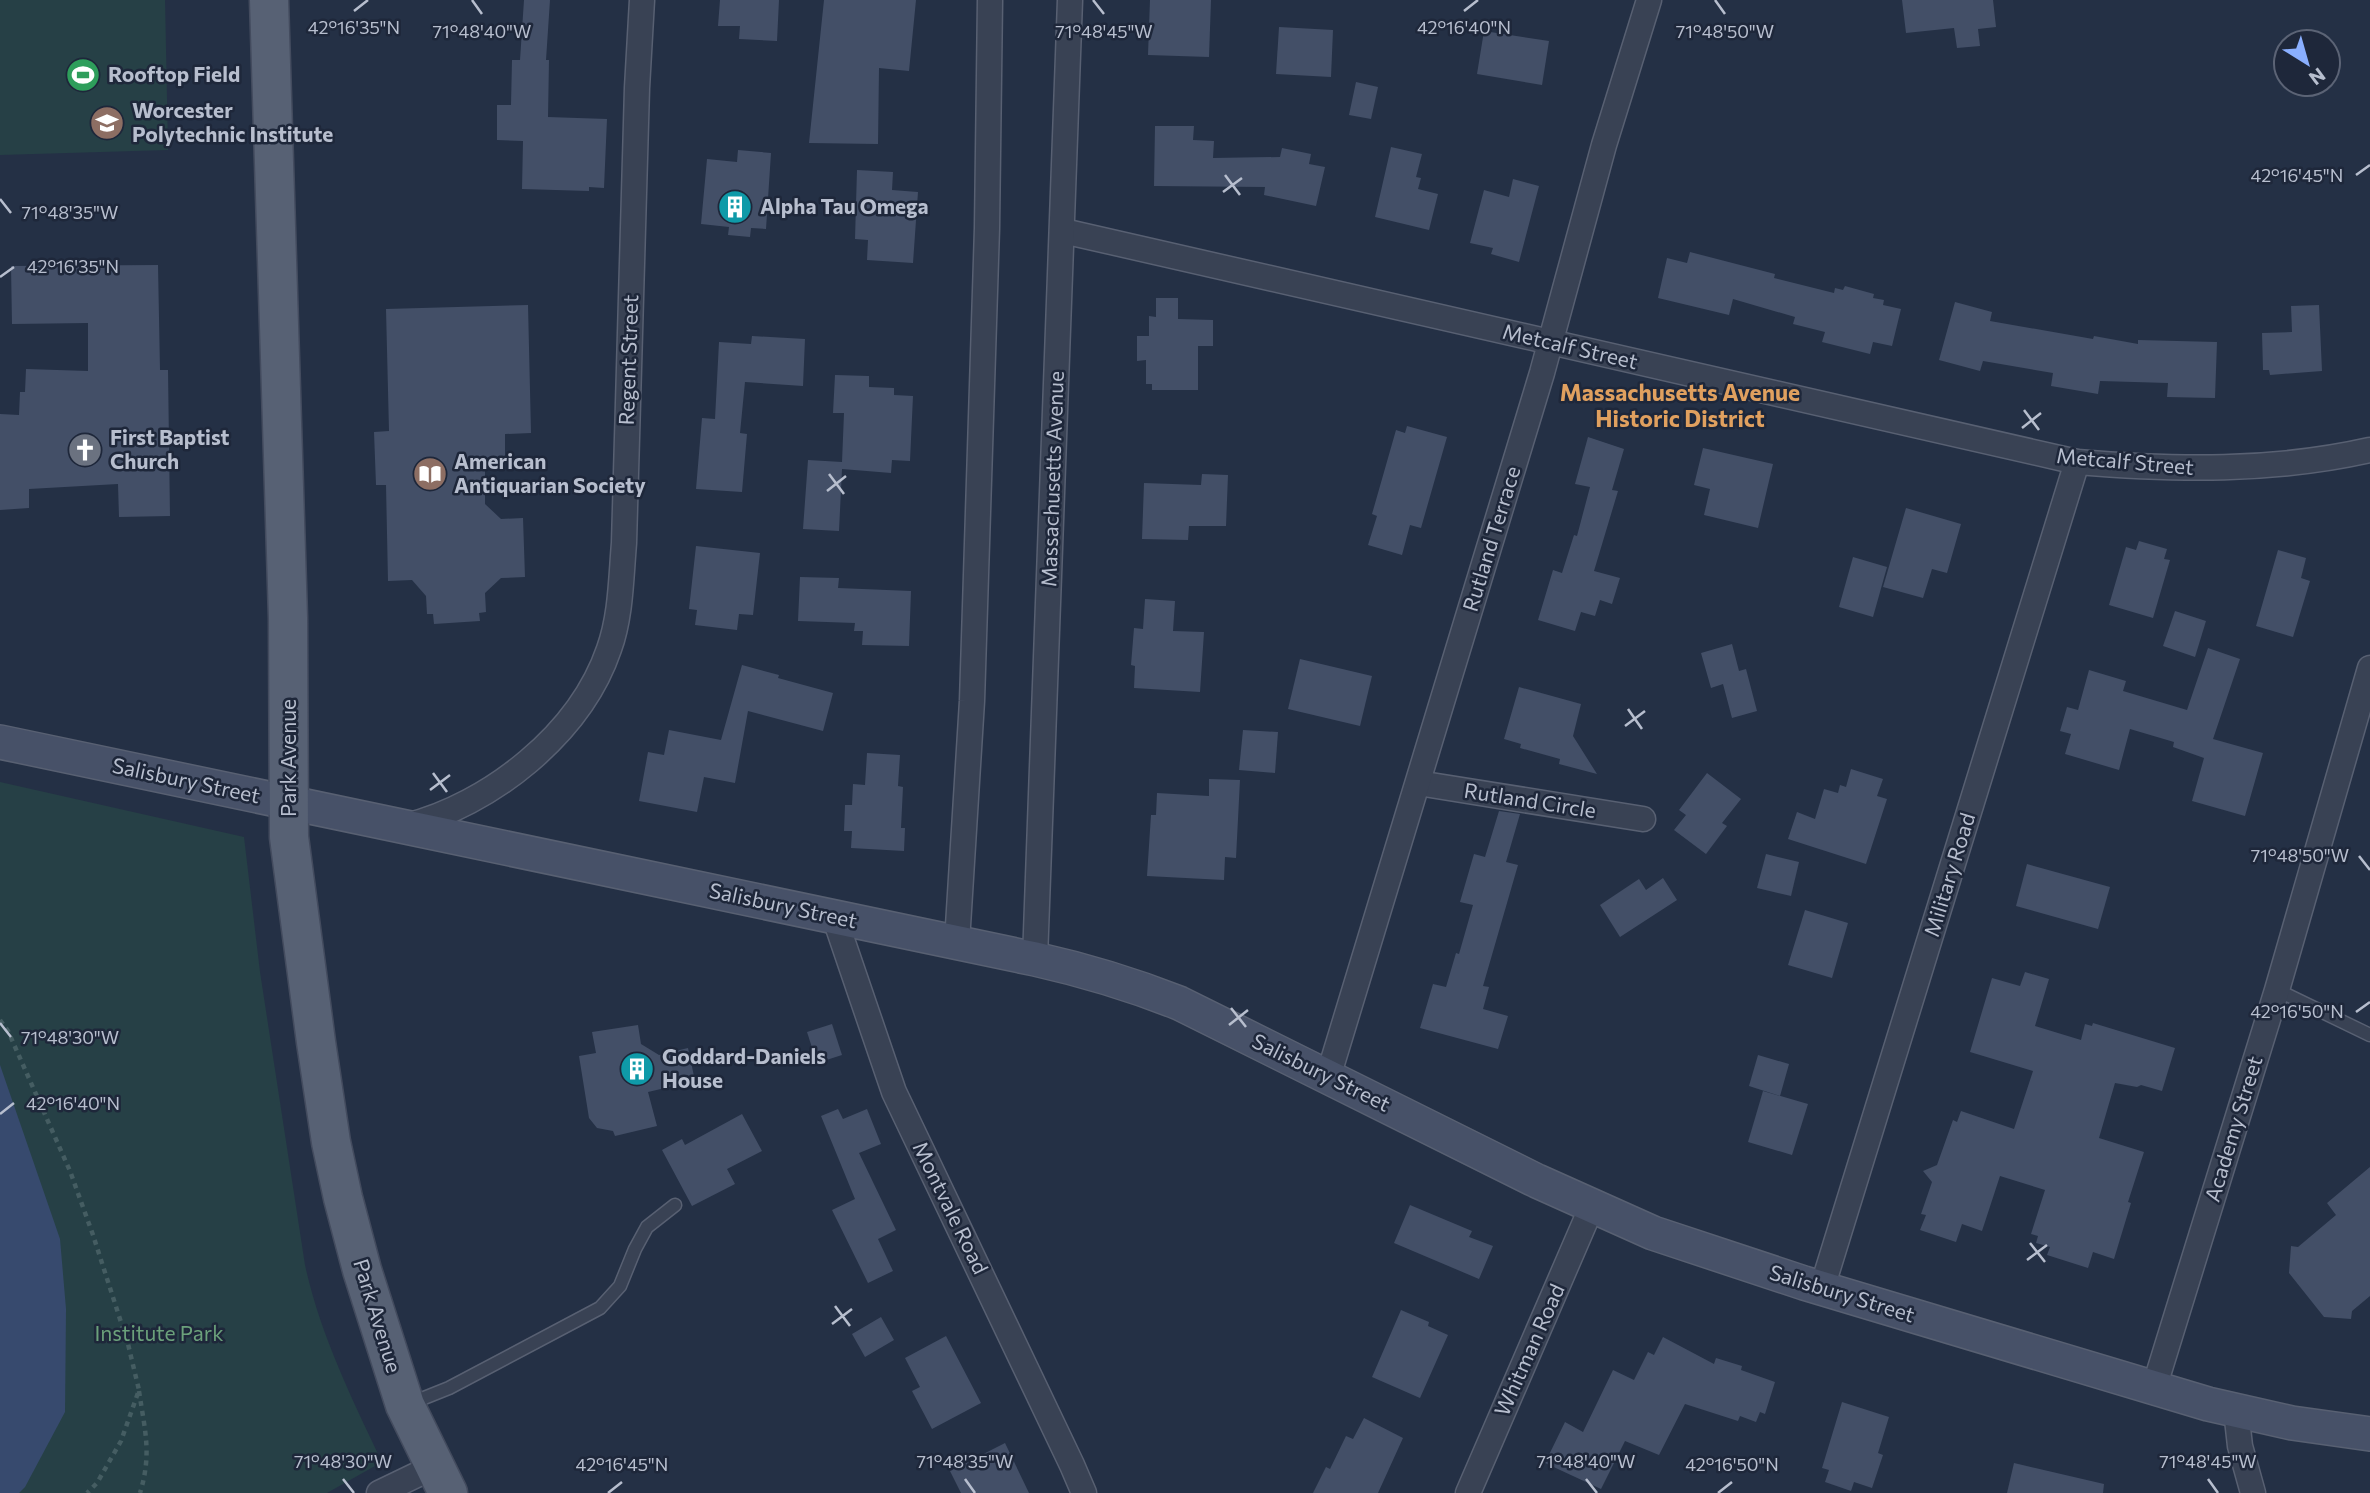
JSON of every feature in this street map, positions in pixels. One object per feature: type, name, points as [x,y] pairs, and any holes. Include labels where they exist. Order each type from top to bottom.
[{"type":"main road","name":"Park Avenue","points":[[269,0],[288,618],[289,837],[331,1142],[362,1270],[405,1405],[440,1480]]},
{"type":"main road","name":"Salisbury Street","points":[[0,742],[957,942],[1130,984],[1179,1003],[1592,1206],[1653,1233],[1822,1288],[2154,1388],[2292,1423],[2370,1434]]},
{"type":"street","name":"Regent Street","points":[[405,826],[453,810],[499,783],[530,760],[580,703],[610,649],[618,615],[624,543],[642,0]]},
{"type":"street","points":[[957,942],[972,701],[988,228],[990,0]]},
{"type":"street","name":"Massachusetts Avenue","points":[[1035,959],[1070,0]]},
{"type":"street","name":"Rutland Terrace","points":[[1328,1076],[1551,342],[1604,145],[1649,0]]},
{"type":"street","name":"Metcalf Street","points":[[1063,231],[2077,462],[2185,469],[2230,468],[2296,462],[2370,450]]},
{"type":"street","name":"Military Road","points":[[1822,1288],[2077,462]]},
{"type":"street","name":"Academy Street","points":[[2154,1388],[2277,990],[2370,668]]},
{"type":"street","name":"Rutland Circle","points":[[1418,783],[1643,819]]},
{"type":"street","name":"Montvale Road","points":[[834,916],[894,1092],[1084,1493]]},
{"type":"street","name":"Whitman Road","points":[[1468,1493],[1592,1206]]},
{"type":"street","points":[[2236,1410],[2240,1446],[2253,1493]]},
{"type":"street","points":[[379,1493],[440,1480]]},
{"type":"lane","points":[[2277,990],[2370,1035]]},
{"type":"lane","points":[[405,1405],[449,1388],[600,1308],[620,1286],[647,1227],[675,1205]]},
{"type":"path","points":[[0,1020],[8,1031],[70,1171],[128,1344],[146,1436],[148,1468],[139,1493]]},
{"type":"path","points":[[88,1493],[121,1441],[139,1390]]},
{"type":"green space","name":"Rooftop Field","points":[[0,0],[165,0],[168,150],[0,155]]},
{"type":"green space","name":"Institute Park","points":[[0,782],[244,837],[260,972],[305,1265],[328,1341],[382,1462],[327,1493],[0,1493]]},
{"type":"water","points":[[0,1065],[60,1239],[66,1309],[65,1412],[25,1487],[19,1493],[0,1493]]},
{"type":"building","points":[[524,0],[550,0],[546,60],[549,60],[548,117],[607,119],[604,188],[589,187],[589,191],[522,189],[523,141],[497,140],[497,105],[511,105],[512,60],[520,60]]},
{"type":"building","points":[[720,0],[779,0],[777,41],[739,39],[740,26],[718,26]]},
{"type":"building","points":[[824,0],[916,0],[909,71],[879,68],[878,144],[809,143]]},
{"type":"building","points":[[1150,0],[1211,0],[1209,57],[1148,55]]},
{"type":"building","points":[[1902,0],[1993,0],[1996,27],[1978,29],[1980,46],[1957,48],[1954,28],[1906,33]]},
{"type":"building","points":[[1279,27],[1333,30],[1331,77],[1276,74]]},
{"type":"building","points":[[1484,31],[1549,41],[1542,85],[1477,74]]},
{"type":"building","points":[[1356,82],[1378,87],[1371,119],[1349,115]]},
{"type":"building","points":[[1155,126],[1194,126],[1193,140],[1214,141],[1213,158],[1280,157],[1282,148],[1311,154],[1309,164],[1325,167],[1316,206],[1264,195],[1265,187],[1154,186]]},
{"type":"building","points":[[1391,147],[1422,154],[1416,177],[1421,178],[1418,189],[1438,194],[1429,230],[1375,217]]},
{"type":"building","name":"Alpha Tau Omega","points":[[738,150],[771,153],[766,229],[751,228],[750,237],[728,235],[729,227],[701,224],[707,159],[737,162]]},
{"type":"building","points":[[857,170],[893,172],[892,190],[918,192],[913,263],[867,260],[868,240],[855,239]]},
{"type":"building","points":[[1513,179],[1539,186],[1519,262],[1491,254],[1493,248],[1470,243],[1484,190],[1509,197]]},
{"type":"building","points":[[1690,252],[1775,274],[1774,278],[1834,293],[1835,288],[1843,290],[1845,286],[1874,294],[1873,298],[1884,300],[1883,305],[1901,309],[1892,346],[1873,342],[1870,354],[1822,342],[1825,332],[1793,324],[1795,317],[1733,299],[1729,315],[1658,298],[1667,258],[1687,263]]},
{"type":"building","name":"First Baptist Church","points":[[158,265],[160,370],[168,370],[170,516],[119,517],[118,484],[29,489],[29,508],[0,510],[0,414],[19,415],[20,392],[25,392],[26,369],[88,371],[88,323],[12,324],[11,266]]},
{"type":"building","points":[[1156,298],[1178,298],[1178,319],[1213,320],[1213,346],[1198,346],[1198,390],[1152,390],[1152,384],[1146,384],[1146,360],[1137,361],[1137,336],[1149,336],[1149,316],[1156,317]]},
{"type":"building","points":[[1955,302],[1992,312],[1990,321],[2093,339],[2094,336],[2138,344],[2138,340],[2217,342],[2215,398],[2167,397],[2168,383],[2100,381],[2098,394],[2051,386],[2053,373],[1983,361],[1980,371],[1939,360]]},
{"type":"building","name":"American Antiquarian Society","points":[[528,305],[531,433],[505,434],[505,462],[485,463],[485,504],[501,519],[523,518],[525,577],[501,578],[485,593],[486,612],[479,613],[480,621],[434,624],[433,614],[427,614],[426,596],[412,580],[388,581],[386,485],[376,485],[374,432],[389,431],[386,309]]},
{"type":"building","points":[[2319,305],[2322,371],[2270,375],[2269,370],[2263,370],[2262,333],[2292,332],[2291,306]]},
{"type":"building","points":[[752,336],[805,339],[803,386],[745,382],[740,433],[747,434],[742,492],[696,489],[702,418],[715,419],[719,342],[751,344]]},
{"type":"building","points":[[835,375],[869,376],[869,387],[894,388],[894,395],[913,396],[910,461],[892,460],[891,473],[842,469],[839,531],[803,529],[808,460],[842,462],[844,413],[833,413]]},
{"type":"building","points":[[1407,426],[1447,437],[1421,528],[1410,525],[1402,555],[1368,545],[1377,516],[1372,514],[1396,430],[1405,433]]},
{"type":"building","points":[[1588,437],[1624,449],[1612,490],[1618,491],[1594,571],[1620,578],[1612,604],[1600,600],[1595,616],[1581,612],[1575,631],[1538,620],[1553,570],[1562,573],[1574,535],[1577,536],[1590,487],[1575,484]]},
{"type":"building","points":[[1703,448],[1773,464],[1758,528],[1704,515],[1710,489],[1694,485]]},
{"type":"building","points":[[1202,474],[1228,475],[1226,526],[1189,526],[1188,540],[1142,539],[1144,483],[1201,485]]},
{"type":"building","points":[[1906,508],[1961,524],[1947,573],[1932,569],[1923,598],[1883,587]]},
{"type":"building","points":[[2139,541],[2167,549],[2164,559],[2170,560],[2153,618],[2109,605],[2126,547],[2136,550]]},
{"type":"building","points":[[696,546],[760,553],[753,615],[739,614],[737,630],[695,625],[697,610],[689,609]]},
{"type":"building","points":[[2278,550],[2306,558],[2301,578],[2310,581],[2293,637],[2256,626]]},
{"type":"building","points":[[1853,557],[1887,567],[1873,617],[1839,607]]},
{"type":"building","points":[[800,577],[839,578],[838,588],[911,591],[909,646],[862,645],[863,631],[854,631],[855,623],[798,621]]},
{"type":"building","points":[[1145,599],[1175,601],[1173,631],[1204,632],[1200,692],[1134,688],[1135,666],[1131,665],[1134,628],[1143,629]]},
{"type":"building","points":[[2175,611],[2206,621],[2195,657],[2163,646]]},
{"type":"building","points":[[1732,644],[1739,671],[1746,669],[1757,711],[1732,718],[1723,684],[1711,688],[1701,653]]},
{"type":"building","points":[[2208,648],[2240,659],[2213,739],[2263,753],[2245,816],[2192,801],[2204,758],[2173,747],[2174,742],[2130,729],[2119,770],[2065,754],[2071,734],[2060,731],[2067,707],[2078,710],[2089,670],[2126,681],[2123,691],[2187,710]]},
{"type":"building","points":[[1300,659],[1372,676],[1360,726],[1288,709]]},
{"type":"building","points":[[742,665],[833,693],[823,731],[748,711],[735,783],[704,777],[697,812],[639,801],[648,752],[664,755],[669,730],[721,740]]},
{"type":"building","points":[[1519,687],[1581,704],[1573,736],[1597,774],[1559,764],[1560,759],[1520,748],[1521,744],[1504,739]]},
{"type":"building","points":[[1243,730],[1278,732],[1275,773],[1239,770]]},
{"type":"building","points":[[867,753],[900,755],[898,786],[903,787],[901,828],[905,828],[904,851],[851,848],[852,831],[844,831],[845,805],[852,805],[853,784],[865,785]]},
{"type":"building","points":[[1851,769],[1883,779],[1877,796],[1887,799],[1866,864],[1788,839],[1797,812],[1815,819],[1824,789],[1838,793],[1840,785],[1846,787]]},
{"type":"building","points":[[1707,773],[1741,799],[1722,823],[1727,826],[1706,854],[1674,830],[1686,815],[1679,810]]},
{"type":"building","points":[[1209,779],[1240,780],[1236,858],[1225,857],[1224,880],[1147,876],[1151,815],[1156,815],[1157,793],[1209,796]]},
{"type":"building","points":[[1499,811],[1520,814],[1506,862],[1518,865],[1483,986],[1489,987],[1483,1009],[1508,1016],[1498,1049],[1420,1028],[1433,984],[1446,987],[1456,953],[1459,954],[1473,905],[1460,902],[1474,854],[1485,857]]},
{"type":"building","points":[[1766,854],[1799,862],[1791,896],[1757,888]]},
{"type":"building","points":[[2027,864],[2110,887],[2098,929],[2016,906]]},
{"type":"building","points":[[1663,878],[1677,900],[1620,937],[1600,905],[1639,879],[1646,890]]},
{"type":"building","points":[[1805,910],[1848,923],[1832,978],[1788,965]]},
{"type":"building","points":[[2025,972],[2049,979],[2035,1026],[2081,1040],[2085,1024],[2092,1026],[2093,1023],[2175,1048],[2162,1091],[2141,1085],[2137,1087],[2115,1083],[2099,1138],[2144,1152],[2114,1259],[2093,1252],[2088,1268],[2047,1255],[2050,1247],[2036,1243],[2038,1236],[2031,1234],[2045,1190],[2000,1176],[1982,1231],[1962,1224],[1956,1242],[1920,1230],[1926,1215],[1921,1214],[1932,1182],[1923,1171],[1937,1165],[1953,1120],[1957,1122],[1961,1111],[2014,1129],[2033,1071],[1970,1052],[1992,978],[2020,986]]},
{"type":"building","points":[[832,1024],[842,1055],[817,1063],[807,1032]]},
{"type":"building","name":"Goddard-Daniels House","points":[[638,1025],[641,1044],[659,1055],[688,1048],[695,1081],[648,1092],[657,1126],[615,1136],[613,1131],[597,1128],[589,1118],[579,1056],[596,1053],[592,1032]]},
{"type":"building","points":[[1758,1055],[1789,1064],[1780,1096],[1749,1086]]},
{"type":"building","points":[[1763,1091],[1808,1104],[1792,1155],[1748,1142]]},
{"type":"building","points":[[838,1109],[843,1119],[867,1109],[881,1144],[859,1153],[896,1230],[878,1239],[893,1271],[868,1283],[832,1210],[855,1199],[821,1116]]},
{"type":"building","points":[[742,1114],[762,1151],[727,1169],[735,1184],[692,1206],[662,1150],[682,1139],[685,1145]]},
{"type":"building","points":[[2370,1167],[2370,1296],[2352,1311],[2351,1319],[2324,1317],[2289,1273],[2291,1246],[2298,1247],[2336,1215],[2327,1203]]},
{"type":"building","points":[[1410,1205],[1472,1231],[1469,1237],[1493,1246],[1479,1279],[1394,1243]]},
{"type":"building","points":[[1401,1310],[1429,1322],[1428,1326],[1448,1335],[1420,1398],[1372,1377]]},
{"type":"building","points":[[881,1317],[894,1340],[865,1357],[852,1334]]},
{"type":"building","points":[[946,1336],[981,1403],[932,1429],[912,1391],[920,1387],[905,1358]]},
{"type":"building","points":[[1663,1337],[1714,1364],[1716,1358],[1742,1366],[1741,1370],[1775,1382],[1765,1414],[1760,1412],[1756,1422],[1740,1416],[1738,1421],[1685,1404],[1659,1455],[1625,1441],[1601,1489],[1545,1463],[1565,1422],[1583,1432],[1613,1370],[1634,1380],[1648,1352],[1654,1355]]},
{"type":"building","points":[[1842,1402],[1889,1417],[1878,1453],[1883,1455],[1872,1488],[1854,1482],[1851,1491],[1825,1482],[1829,1470],[1822,1468]]},
{"type":"building","points":[[1364,1418],[1403,1438],[1378,1493],[1313,1493],[1326,1467],[1330,1469],[1346,1436],[1353,1439]]},
{"type":"building","points":[[1005,1443],[1029,1493],[961,1493],[950,1471]]},
{"type":"building","points":[[2014,1463],[2104,1484],[2103,1493],[2007,1493]]},
{"type":"place","name":"Rooftop Field","points":[[83,75]]},
{"type":"place","name":"Worcester Polytechnic Institute","points":[[107,123]]},
{"type":"place","name":"Alpha Tau Omega","points":[[735,207]]},
{"type":"place","name":"First Baptist Church","points":[[85,450]]},
{"type":"place","name":"American Antiquarian Society","points":[[430,474]]},
{"type":"place","name":"Goddard-Daniels House","points":[[637,1069]]},
{"type":"district","name":"Massachusetts Avenue Historic District","points":[[1680,406]]}]
